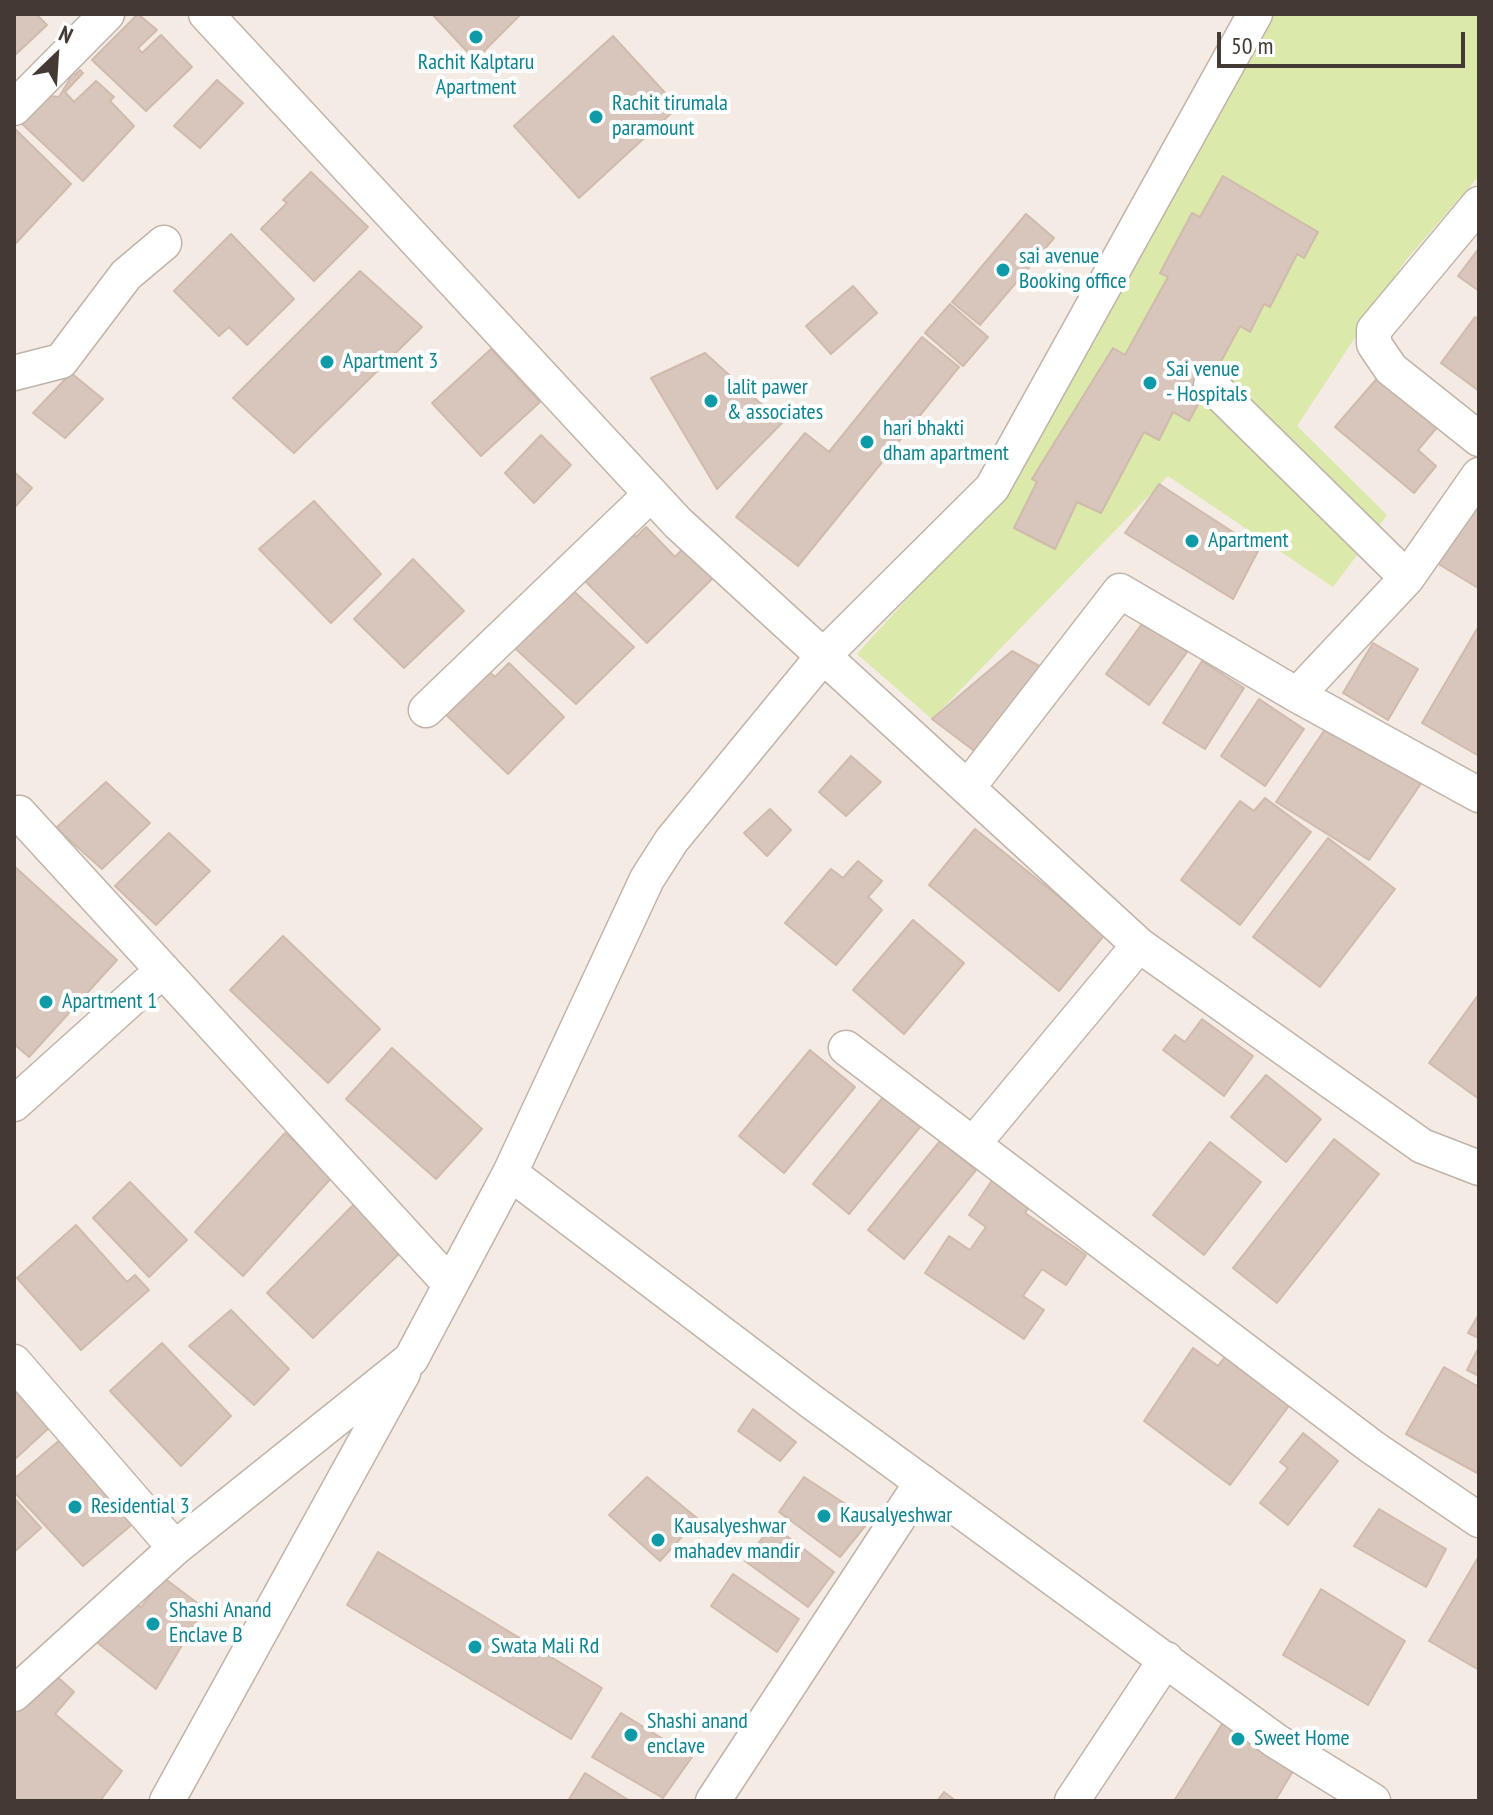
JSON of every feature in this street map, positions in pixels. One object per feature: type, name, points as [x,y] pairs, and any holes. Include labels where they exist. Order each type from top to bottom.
[{"type":"street","points":[[14,108],[107,14]]},
{"type":"street","points":[[206,14],[678,523],[969,786],[1139,945],[1422,1146],[1479,1168]]},
{"type":"street","points":[[167,1801],[510,1173],[647,879],[672,840],[824,655],[992,488],[1255,14]]},
{"type":"street","points":[[1479,204],[1374,330],[1374,344],[1391,369],[1479,439]]},
{"type":"street","points":[[14,373],[61,361],[126,275],[164,243]]},
{"type":"street","points":[[1211,385],[1407,578]]},
{"type":"street","points":[[1297,695],[1407,578],[1479,475]]},
{"type":"street","points":[[426,710],[651,494]]},
{"type":"street","points":[[969,786],[1120,591],[1297,695],[1476,787]]},
{"type":"street","points":[[14,817],[19,813],[449,1283]]},
{"type":"street","points":[[974,1143],[1139,945]]},
{"type":"street","points":[[14,1104],[163,970]]},
{"type":"street","points":[[846,1048],[1372,1447],[1479,1520]]},
{"type":"street","points":[[510,1173],[799,1393],[1276,1741],[1373,1801]]},
{"type":"street","points":[[14,1694],[175,1548],[411,1359]]},
{"type":"street","points":[[14,1362],[175,1548]]},
{"type":"street","points":[[713,1801],[922,1482]]},
{"type":"street","points":[[1072,1801],[1166,1659]]},
{"type":"green space","points":[[1264,14],[1479,14],[1479,176],[1406,260],[1297,426],[1387,515],[1333,587],[1168,476],[932,719],[857,654],[976,523]]},
{"type":"building","points":[[14,14],[36,14],[47,25],[14,56]]},
{"type":"building","points":[[138,14],[157,30],[138,48],[142,53],[161,35],[192,67],[146,111],[92,60]]},
{"type":"building","name":"Rachit Kalptaru Apartment","points":[[432,14],[521,14],[475,60]]},
{"type":"building","name":"Rachit tirumala paramount","points":[[613,36],[678,107],[579,198],[514,126]]},
{"type":"building","points":[[63,64],[75,75],[80,70],[83,73],[65,92],[74,102],[96,81],[114,97],[110,101],[134,126],[83,181],[18,120],[43,95],[59,97],[70,79],[53,76]]},
{"type":"building","points":[[217,80],[243,103],[200,148],[174,126]]},
{"type":"building","points":[[14,128],[71,184],[16,243],[14,241]]},
{"type":"building","points":[[311,172],[368,227],[314,281],[261,229],[287,203],[283,200]]},
{"type":"building","name":"Sai venue - Hospitals","points":[[1223,176],[1318,232],[1304,258],[1297,254],[1270,307],[1264,304],[1250,332],[1240,326],[1189,421],[1173,412],[1159,440],[1144,432],[1101,513],[1077,502],[1055,549],[1014,528],[1037,482],[1032,479],[1113,348],[1125,355],[1168,277],[1160,273],[1192,213],[1200,217]]},
{"type":"building","name":"sai avenue Booking office","points":[[1026,214],[1054,238],[980,325],[952,302]]},
{"type":"building","points":[[231,234],[294,299],[247,345],[229,327],[219,336],[174,291]]},
{"type":"building","points":[[1479,248],[1479,291],[1458,276]]},
{"type":"building","name":"Apartment 3","points":[[360,271],[422,327],[294,453],[233,398]]},
{"type":"building","points":[[853,286],[877,313],[831,354],[806,326]]},
{"type":"building","points":[[950,304],[988,337],[963,366],[925,333]]},
{"type":"building","points":[[1475,317],[1479,320],[1479,391],[1441,363]]},
{"type":"building","name":"hari bhakti dham apartment","points":[[922,337],[959,367],[798,566],[736,517],[805,433],[829,452]]},
{"type":"building","name":"Apartment 3","points":[[491,349],[540,402],[481,456],[432,403]]},
{"type":"building","name":"lalit pawer & associates","points":[[705,353],[782,423],[717,489],[651,378]]},
{"type":"building","points":[[71,373],[103,399],[65,438],[33,413]]},
{"type":"building","points":[[1380,375],[1439,425],[1418,450],[1436,466],[1414,493],[1335,427]]},
{"type":"building","points":[[541,435],[571,465],[534,503],[505,473]]},
{"type":"building","points":[[14,472],[32,488],[14,508]]},
{"type":"building","name":"Apartment","points":[[1159,484],[1259,549],[1233,599],[1125,533]]},
{"type":"building","points":[[314,501],[381,574],[331,623],[259,549]]},
{"type":"building","points":[[1479,501],[1479,587],[1478,588],[1432,560]]},
{"type":"building","points":[[622,523],[636,537],[646,527],[675,557],[686,545],[716,575],[647,643],[574,570]]},
{"type":"building","points":[[413,559],[464,611],[404,668],[354,619]]},
{"type":"building","points":[[566,584],[634,647],[576,704],[507,641]]},
{"type":"building","points":[[1144,621],[1187,652],[1149,705],[1106,674]]},
{"type":"building","points":[[1479,630],[1479,756],[1422,723]]},
{"type":"building","points":[[1373,643],[1418,669],[1388,720],[1343,693]]},
{"type":"building","points":[[1012,651],[1045,669],[981,756],[932,719]]},
{"type":"building","points":[[1202,661],[1244,688],[1205,749],[1163,723]]},
{"type":"building","points":[[509,663],[564,717],[508,774],[438,707],[482,665],[495,677]]},
{"type":"building","points":[[1259,699],[1304,729],[1265,786],[1221,756]]},
{"type":"building","points":[[1330,722],[1422,782],[1369,860],[1276,802]]},
{"type":"building","points":[[851,756],[881,782],[846,816],[819,792]]},
{"type":"building","points":[[106,782],[150,823],[102,869],[56,828]]},
{"type":"building","points":[[1265,798],[1311,832],[1240,925],[1181,880],[1240,801],[1254,811]]},
{"type":"building","points":[[770,809],[791,830],[767,856],[744,833]]},
{"type":"building","points":[[975,829],[1105,934],[1059,991],[929,885]]},
{"type":"building","points":[[169,833],[210,871],[156,925],[115,886]]},
{"type":"building","points":[[1328,838],[1395,889],[1320,987],[1253,937]]},
{"type":"building","points":[[858,861],[882,881],[868,897],[882,910],[836,965],[785,923],[831,869],[843,878]]},
{"type":"building","name":"Apartment 1","points":[[14,866],[117,960],[29,1057],[14,1044]]},
{"type":"building","points":[[913,920],[964,963],[904,1034],[853,990]]},
{"type":"building","points":[[283,936],[380,1029],[328,1083],[230,990]]},
{"type":"building","points":[[1479,994],[1479,1099],[1429,1063]]},
{"type":"building","points":[[1202,1019],[1253,1056],[1224,1096],[1163,1050],[1175,1035],[1185,1042]]},
{"type":"building","points":[[392,1048],[482,1129],[436,1179],[346,1099]]},
{"type":"building","points":[[810,1050],[855,1087],[784,1173],[739,1136]]},
{"type":"building","points":[[1266,1075],[1321,1119],[1286,1162],[1231,1117]]},
{"type":"building","points":[[888,1091],[925,1121],[849,1214],[813,1184]]},
{"type":"building","points":[[285,1133],[333,1176],[243,1276],[195,1232]]},
{"type":"building","points":[[1334,1139],[1379,1174],[1277,1303],[1233,1268]]},
{"type":"building","points":[[940,1141],[976,1170],[904,1259],[868,1230]]},
{"type":"building","points":[[1210,1142],[1261,1182],[1204,1255],[1153,1215]]},
{"type":"building","points":[[993,1179],[1030,1205],[1025,1213],[1086,1255],[1066,1285],[1042,1269],[1023,1296],[1044,1310],[1024,1339],[925,1273],[949,1236],[970,1250],[986,1227],[969,1215]]},
{"type":"building","points":[[130,1182],[187,1240],[149,1277],[93,1218]]},
{"type":"building","points":[[361,1197],[408,1245],[313,1338],[267,1293]]},
{"type":"building","points":[[76,1225],[127,1282],[135,1275],[149,1290],[81,1350],[17,1278]]},
{"type":"building","points":[[231,1310],[289,1369],[254,1405],[189,1346]]},
{"type":"building","points":[[1479,1314],[1479,1338],[1468,1333]]},
{"type":"building","points":[[162,1343],[231,1416],[181,1466],[110,1391]]},
{"type":"building","points":[[1479,1347],[1479,1376],[1467,1370]]},
{"type":"building","points":[[1193,1348],[1218,1366],[1229,1351],[1294,1399],[1230,1485],[1144,1421]]},
{"type":"building","points":[[1444,1367],[1477,1386],[1479,1381],[1479,1474],[1406,1434]]},
{"type":"building","points":[[14,1384],[52,1425],[14,1460]]},
{"type":"building","name":"Kausalyeshwar mahadev mandir","points":[[753,1409],[796,1442],[780,1461],[738,1431]]},
{"type":"building","points":[[1303,1433],[1338,1461],[1288,1525],[1260,1503],[1288,1468],[1280,1462]]},
{"type":"building","name":"Residential 3","points":[[61,1439],[135,1522],[83,1566],[14,1492],[14,1479]]},
{"type":"building","name":"Kausalyeshwar mahadev mandir","points":[[647,1477],[698,1519],[660,1561],[609,1515]]},
{"type":"building","name":"Kausalyeshwar","points":[[804,1477],[870,1520],[840,1557],[779,1512]]},
{"type":"building","name":"Residential 3","points":[[14,1498],[41,1528],[14,1552]]},
{"type":"building","points":[[1379,1509],[1446,1549],[1426,1587],[1354,1546]]},
{"type":"building","name":"Kausalyeshwar","points":[[772,1525],[834,1572],[808,1607],[745,1561]]},
{"type":"building","name":"Swata Mali Rd","points":[[378,1552],[602,1688],[571,1739],[347,1605]]},
{"type":"building","points":[[1479,1556],[1479,1670],[1429,1641]]},
{"type":"building","points":[[733,1574],[799,1619],[777,1652],[711,1606]]},
{"type":"building","name":"Shashi Anand Enclave B","points":[[164,1578],[204,1608],[156,1689],[94,1640],[133,1604],[141,1607]]},
{"type":"building","points":[[1321,1589],[1405,1641],[1368,1705],[1283,1655]]},
{"type":"building","points":[[52,1672],[74,1692],[55,1714],[122,1771],[100,1801],[14,1801],[14,1712]]},
{"type":"building","name":"Shashi anand enclave","points":[[621,1713],[692,1757],[663,1798],[592,1757]]},
{"type":"building","name":"Sweet Home","points":[[1227,1716],[1299,1761],[1275,1801],[1174,1801]]},
{"type":"building","points":[[585,1773],[630,1801],[568,1801]]},
{"type":"building","points":[[944,1792],[956,1801],[937,1801]]},
{"type":"place","name":"Rachit Kalptaru Apartment","points":[[476,37]]},
{"type":"place","name":"Rachit tirumala paramount","points":[[596,117]]},
{"type":"place","name":"sai avenue Booking office","points":[[1003,270]]},
{"type":"place","name":"Apartment 3","points":[[327,362]]},
{"type":"place","name":"Sai venue - Hospitals","points":[[1150,383]]},
{"type":"place","name":"lalit pawer & associates","points":[[711,401]]},
{"type":"place","name":"hari bhakti dham apartment","points":[[867,442]]},
{"type":"place","name":"Apartment","points":[[1192,541]]},
{"type":"place","name":"Apartment 1","points":[[46,1002]]},
{"type":"place","name":"Residential 3","points":[[75,1507]]},
{"type":"place","name":"Kausalyeshwar","points":[[824,1516]]},
{"type":"place","name":"Kausalyeshwar mahadev mandir","points":[[658,1540]]},
{"type":"place","name":"Shashi Anand Enclave B","points":[[153,1624]]},
{"type":"place","name":"Swata Mali Rd","points":[[475,1647]]},
{"type":"place","name":"Shashi anand enclave","points":[[631,1735]]},
{"type":"place","name":"Sweet Home","points":[[1238,1739]]}]
